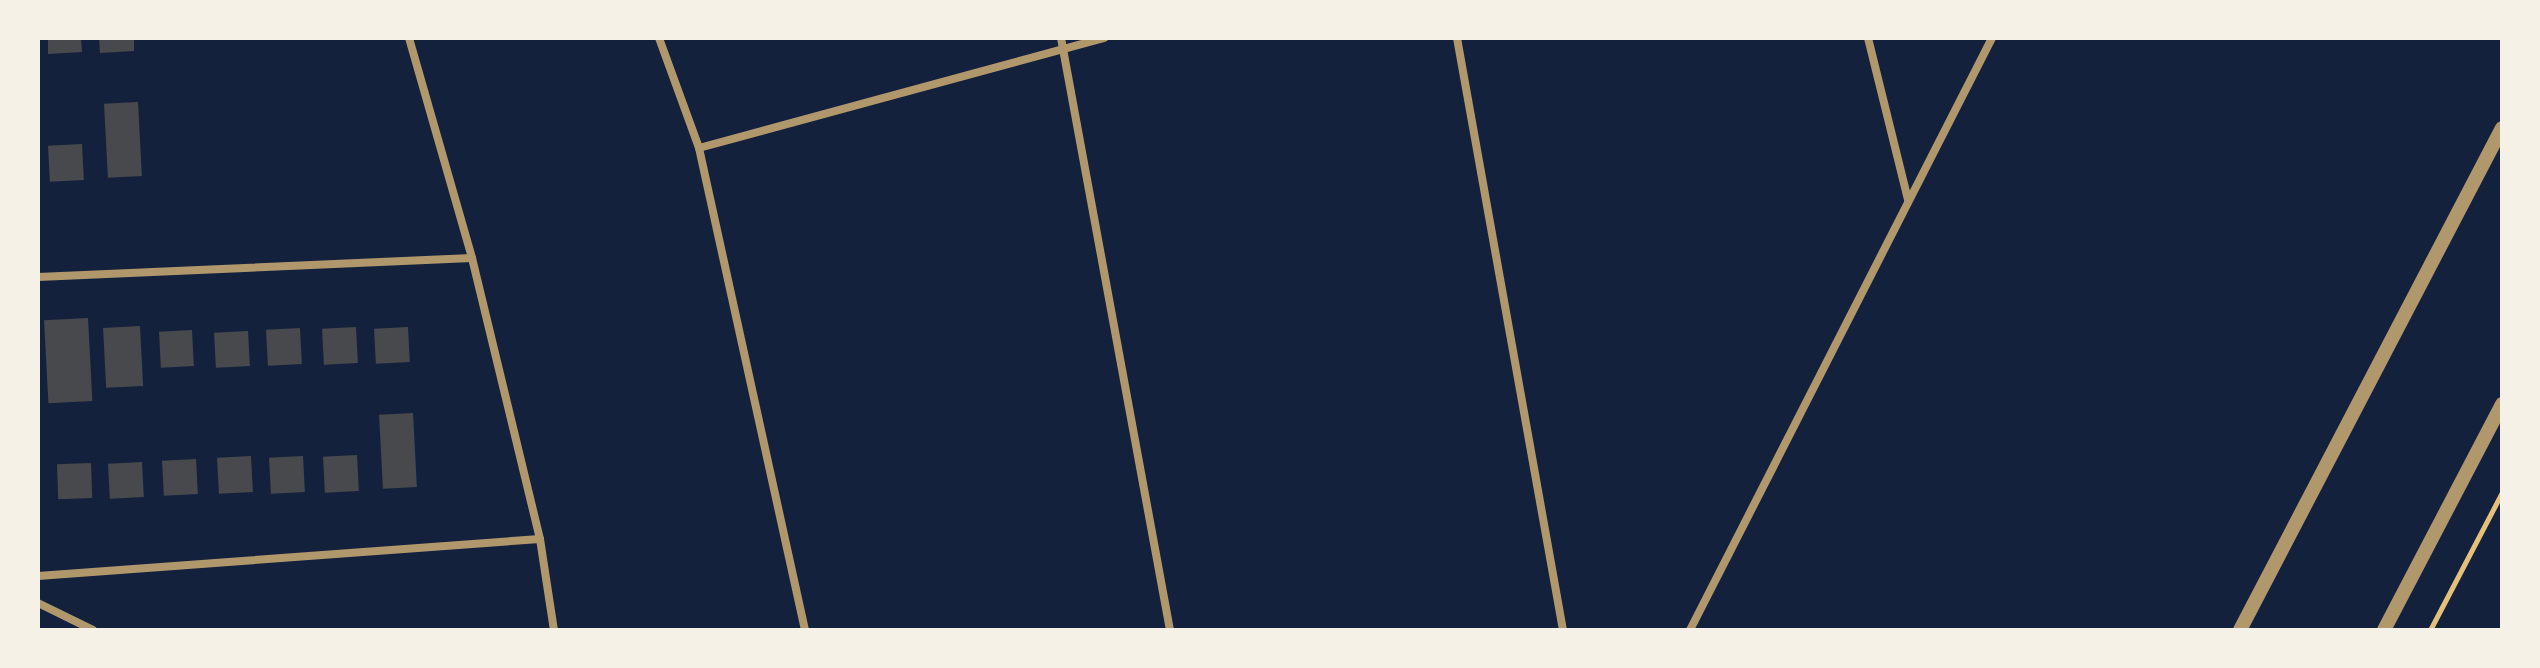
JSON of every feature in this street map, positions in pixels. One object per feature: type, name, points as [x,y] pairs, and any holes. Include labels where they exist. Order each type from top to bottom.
[{"type":"street","points":[[409,38],[472,258],[540,539],[554,630]]},
{"type":"street","points":[[659,38],[699,148],[805,630]]},
{"type":"street","points":[[1061,38],[1170,630]]},
{"type":"street","points":[[699,148],[1104,38]]},
{"type":"street","points":[[1457,38],[1563,630]]},
{"type":"street","points":[[1868,38],[1908,201]]},
{"type":"street","points":[[1690,630],[1992,38]]},
{"type":"street","points":[[2240,630],[2502,128]]},
{"type":"street","points":[[38,277],[472,258]]},
{"type":"street","points":[[2384,630],[2502,404]]},
{"type":"street","points":[[38,576],[540,539]]},
{"type":"street","points":[[38,603],[93,630]]},
{"type":"path","points":[[2430,630],[2502,492]]},
{"type":"building","points":[[48,38],[81,38],[82,52],[48,54]]},
{"type":"building","points":[[99,38],[134,38],[134,51],[100,53]]},
{"type":"building","points":[[138,102],[142,176],[108,178],[104,104]]},
{"type":"building","points":[[82,144],[84,180],[50,182],[48,146]]},
{"type":"building","points":[[88,318],[92,401],[48,403],[44,320]]},
{"type":"building","points":[[140,326],[143,386],[106,388],[103,328]]},
{"type":"building","points":[[356,327],[358,363],[324,365],[322,329]]},
{"type":"building","points":[[408,327],[410,362],[376,364],[374,329]]},
{"type":"building","points":[[300,328],[302,364],[268,366],[266,330]]},
{"type":"building","points":[[192,330],[194,366],[161,368],[159,332]]},
{"type":"building","points":[[248,331],[250,366],[216,368],[214,333]]},
{"type":"building","points":[[413,413],[417,487],[383,489],[379,415]]},
{"type":"building","points":[[357,455],[359,491],[325,493],[323,457]]},
{"type":"building","points":[[251,456],[253,492],[219,494],[217,458]]},
{"type":"building","points":[[303,456],[305,492],[271,494],[269,458]]},
{"type":"building","points":[[196,459],[198,494],[164,496],[162,461]]},
{"type":"building","points":[[142,462],[144,497],[110,499],[108,464]]},
{"type":"building","points":[[91,463],[92,498],[58,499],[57,464]]}]
